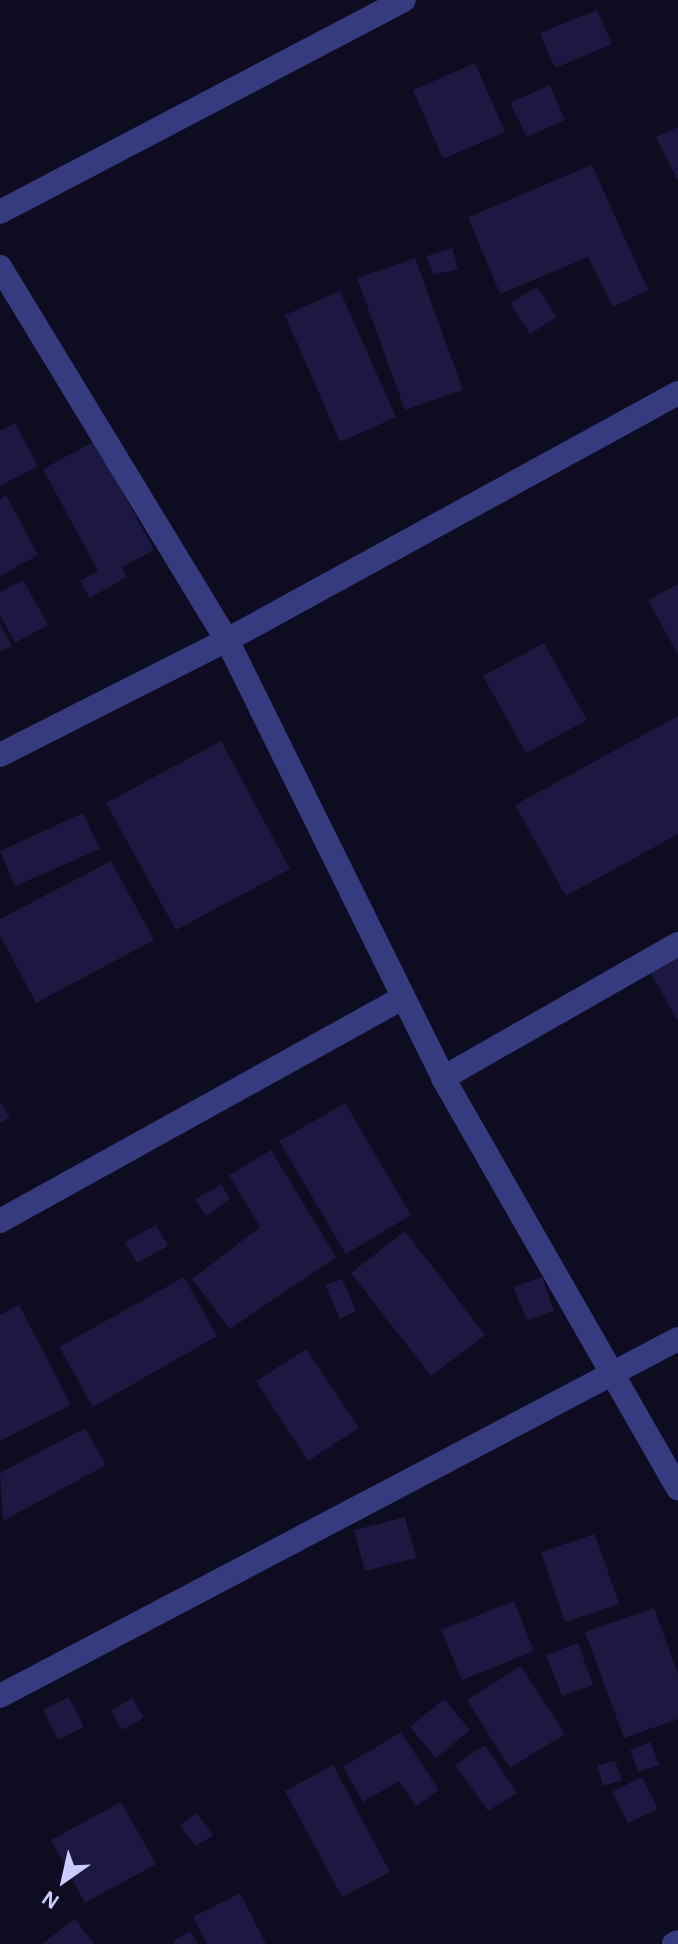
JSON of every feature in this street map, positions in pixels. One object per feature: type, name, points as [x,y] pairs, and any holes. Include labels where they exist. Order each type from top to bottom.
[{"type":"street","points":[[0,212],[404,0]]},
{"type":"street","points":[[0,267],[227,640],[443,1078],[678,1488]]},
{"type":"street","points":[[0,755],[227,640],[678,393]]},
{"type":"street","points":[[443,1078],[678,944]]},
{"type":"street","points":[[0,1221],[403,998]]},
{"type":"street","points":[[0,1696],[678,1339]]},
{"type":"building","points":[[597,10],[612,44],[555,68],[540,33]]},
{"type":"building","points":[[475,63],[505,132],[443,159],[413,90]]},
{"type":"building","points":[[550,85],[565,120],[527,137],[510,103]]},
{"type":"building","points":[[678,127],[678,181],[656,137]]},
{"type":"building","points":[[592,165],[648,290],[613,307],[588,257],[500,294],[468,217]]},
{"type":"building","points":[[452,248],[458,269],[433,275],[427,256]]},
{"type":"building","points":[[415,258],[463,390],[405,410],[357,278]]},
{"type":"building","points":[[537,287],[557,317],[530,334],[510,303]]},
{"type":"building","points":[[340,291],[396,417],[340,442],[285,315]]},
{"type":"building","points":[[15,423],[38,466],[0,486],[0,431]]},
{"type":"building","points":[[95,441],[154,550],[122,567],[127,577],[90,598],[80,581],[98,571],[43,469]]},
{"type":"building","points":[[6,495],[38,555],[0,576],[0,499]]},
{"type":"building","points":[[23,580],[48,625],[15,643],[0,615],[0,592]]},
{"type":"building","points":[[678,584],[678,655],[648,600]]},
{"type":"building","points":[[0,624],[12,646],[0,652]]},
{"type":"building","points":[[544,643],[587,720],[526,753],[483,676]]},
{"type":"building","points":[[678,716],[678,834],[566,896],[515,805]]},
{"type":"building","points":[[221,741],[290,869],[176,930],[106,803]]},
{"type":"building","points":[[83,813],[100,849],[15,886],[0,851]]},
{"type":"building","points":[[111,861],[154,940],[36,1003],[0,935],[0,919]]},
{"type":"building","points":[[678,951],[678,1021],[648,968]]},
{"type":"building","points":[[0,1101],[10,1118],[0,1123]]},
{"type":"building","points":[[345,1103],[411,1215],[346,1254],[279,1141]]},
{"type":"building","points":[[271,1150],[336,1257],[230,1329],[192,1279],[260,1227],[229,1175]]},
{"type":"building","points":[[221,1184],[230,1199],[206,1216],[195,1200]]},
{"type":"building","points":[[156,1225],[168,1246],[137,1263],[125,1242]]},
{"type":"building","points":[[405,1231],[485,1335],[431,1376],[351,1273]]},
{"type":"building","points":[[184,1277],[217,1336],[93,1407],[59,1347]]},
{"type":"building","points":[[542,1277],[554,1311],[527,1320],[513,1287]]},
{"type":"building","points":[[342,1279],[356,1311],[340,1319],[325,1285]]},
{"type":"building","points":[[19,1305],[71,1405],[0,1441],[0,1315]]},
{"type":"building","points":[[306,1349],[359,1428],[308,1461],[256,1381]]},
{"type":"building","points":[[85,1428],[106,1465],[3,1521],[0,1473]]},
{"type":"building","points":[[405,1517],[416,1558],[365,1571],[354,1530]]},
{"type":"building","points":[[595,1534],[619,1604],[565,1622],[541,1552]]},
{"type":"building","points":[[514,1601],[534,1651],[462,1680],[441,1630]]},
{"type":"building","points":[[654,1608],[678,1674],[678,1719],[624,1738],[585,1632]]},
{"type":"building","points":[[578,1643],[593,1685],[562,1696],[546,1655]]},
{"type":"building","points":[[521,1666],[565,1734],[510,1768],[467,1700]]},
{"type":"building","points":[[69,1697],[84,1727],[58,1740],[43,1710]]},
{"type":"building","points":[[132,1698],[144,1718],[122,1730],[111,1711]]},
{"type":"building","points":[[444,1699],[470,1730],[436,1758],[410,1727]]},
{"type":"building","points":[[401,1732],[439,1790],[416,1806],[399,1781],[363,1802],[343,1767]]},
{"type":"building","points":[[651,1742],[659,1765],[638,1772],[630,1750]]},
{"type":"building","points":[[485,1745],[517,1793],[488,1811],[455,1765]]},
{"type":"building","points":[[615,1761],[622,1780],[603,1786],[597,1765]]},
{"type":"building","points":[[333,1765],[390,1872],[342,1897],[285,1791]]},
{"type":"building","points":[[642,1777],[658,1809],[628,1823],[612,1792]]},
{"type":"building","points":[[121,1802],[156,1864],[85,1903],[51,1840]]},
{"type":"building","points":[[196,1813],[213,1835],[196,1846],[180,1825]]},
{"type":"building","points":[[240,1893],[266,1944],[207,1944],[193,1917]]},
{"type":"building","points":[[75,1919],[94,1944],[42,1944]]},
{"type":"building","points":[[190,1931],[198,1944],[175,1944],[173,1941]]}]
